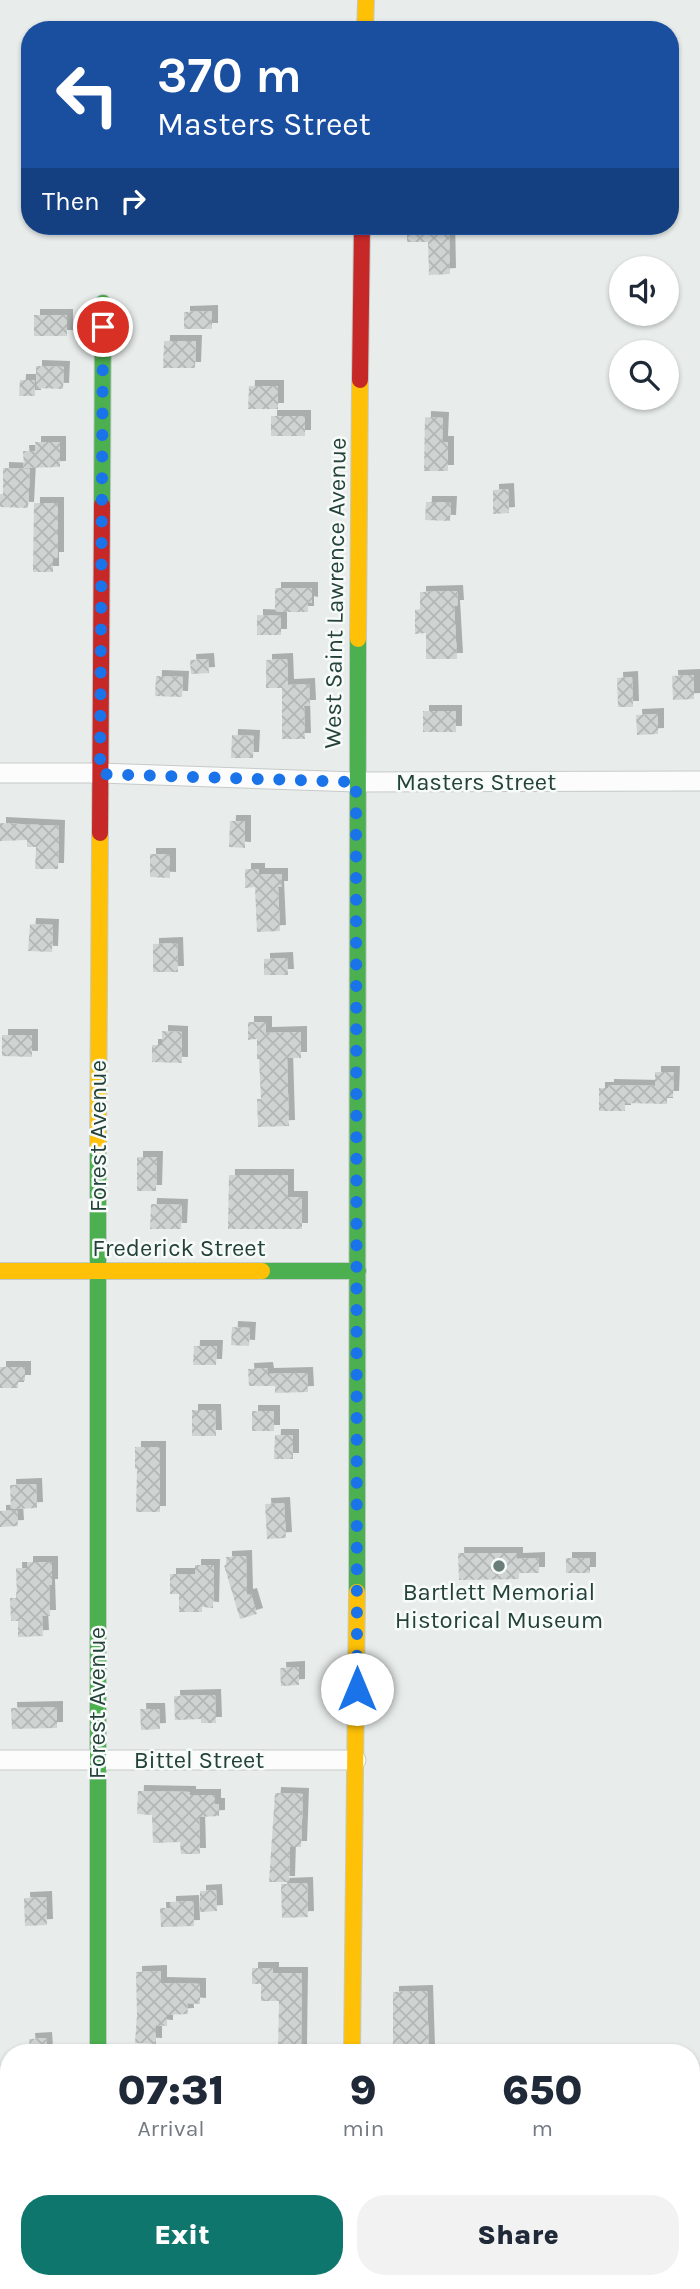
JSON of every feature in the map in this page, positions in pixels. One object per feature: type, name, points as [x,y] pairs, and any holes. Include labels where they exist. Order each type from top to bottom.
[{"type":"street","points":[[365,21],[366,0]]},
{"type":"street","name":"West Saint Lawrence Avenue","points":[[352,2044],[358,1271],[356,782],[362,235]]},
{"type":"street","name":"Forest Avenue","points":[[97,2044],[97,1271],[103,303]]},
{"type":"street","name":"Masters Street","points":[[0,773],[356,782],[700,781]]},
{"type":"street","name":"Frederick Street","points":[[0,1271],[358,1271]]},
{"type":"street","name":"Bittel Street","points":[[0,1760],[356,1760]]},
{"type":"building","points":[[407,235],[449,235],[450,274],[429,275],[428,242],[407,242]]},
{"type":"building","points":[[212,311],[212,329],[184,329],[184,312]]},
{"type":"building","points":[[34,315],[67,315],[67,336],[34,336]]},
{"type":"building","points":[[164,341],[196,341],[195,368],[163,368]]},
{"type":"building","points":[[36,366],[64,367],[63,389],[36,388]]},
{"type":"building","points":[[20,380],[35,380],[35,396],[19,396]]},
{"type":"building","points":[[249,386],[278,386],[278,409],[248,409]]},
{"type":"building","points":[[271,416],[305,416],[305,436],[271,436]]},
{"type":"building","points":[[425,417],[443,418],[442,442],[448,442],[448,471],[424,471]]},
{"type":"building","points":[[35,442],[60,442],[60,467],[24,468],[23,451],[35,451]]},
{"type":"building","points":[[3,468],[30,469],[28,508],[0,507]]},
{"type":"building","points":[[508,489],[509,513],[493,514],[493,490]]},
{"type":"building","points":[[426,502],[451,502],[450,521],[425,520]]},
{"type":"building","points":[[34,503],[58,503],[58,558],[53,558],[53,572],[33,572]]},
{"type":"building","points":[[275,588],[312,588],[312,603],[308,602],[308,612],[275,612]]},
{"type":"building","points":[[457,591],[458,606],[454,606],[457,659],[426,659],[426,633],[415,634],[415,610],[420,609],[420,592]]},
{"type":"building","points":[[257,615],[281,616],[281,635],[257,635]]},
{"type":"building","points":[[208,659],[209,673],[191,674],[190,660]]},
{"type":"building","points":[[287,659],[288,685],[309,684],[310,706],[304,706],[305,739],[282,739],[282,688],[266,688],[266,660]]},
{"type":"building","points":[[694,675],[694,699],[673,700],[672,676]]},
{"type":"building","points":[[156,676],[183,677],[182,697],[155,696]]},
{"type":"building","points":[[632,677],[633,707],[618,707],[617,678]]},
{"type":"building","points":[[423,711],[456,711],[456,732],[423,732]]},
{"type":"building","points":[[658,714],[658,734],[637,735],[636,715]]},
{"type":"building","points":[[232,735],[254,736],[253,758],[231,758]]},
{"type":"building","points":[[230,821],[245,821],[245,848],[229,847]]},
{"type":"building","points":[[0,823],[59,826],[58,869],[35,869],[36,847],[27,847],[27,840],[0,841]]},
{"type":"building","points":[[150,854],[170,854],[170,878],[150,877]]},
{"type":"building","points":[[245,869],[259,869],[259,874],[282,874],[282,887],[278,887],[280,931],[257,932],[255,887],[245,888]]},
{"type":"building","points":[[30,924],[53,925],[52,952],[28,951]]},
{"type":"building","points":[[177,943],[178,972],[153,972],[153,944]]},
{"type":"building","points":[[287,958],[288,975],[264,975],[264,959]]},
{"type":"building","points":[[248,1022],[266,1022],[266,1033],[301,1032],[301,1058],[287,1058],[289,1126],[258,1127],[257,1099],[261,1099],[259,1059],[257,1039],[248,1040]]},
{"type":"building","points":[[162,1031],[182,1032],[182,1063],[152,1062],[152,1045],[162,1045]]},
{"type":"building","points":[[2,1035],[32,1035],[32,1057],[2,1056]]},
{"type":"building","points":[[655,1072],[674,1072],[673,1097],[667,1097],[667,1104],[625,1103],[625,1111],[599,1111],[599,1088],[608,1088],[608,1085],[655,1086]]},
{"type":"building","points":[[137,1157],[157,1157],[156,1191],[137,1191]]},
{"type":"building","points":[[229,1175],[288,1175],[288,1197],[302,1197],[302,1229],[228,1229]]},
{"type":"building","points":[[151,1204],[182,1205],[181,1229],[150,1229]]},
{"type":"building","points":[[232,1327],[250,1328],[249,1346],[231,1345]]},
{"type":"building","points":[[194,1346],[217,1346],[216,1365],[193,1365]]},
{"type":"building","points":[[0,1367],[25,1367],[25,1381],[18,1381],[18,1388],[0,1388]]},
{"type":"building","points":[[267,1368],[268,1374],[307,1373],[308,1392],[275,1393],[275,1386],[249,1386],[248,1369]]},
{"type":"building","points":[[192,1410],[215,1410],[216,1436],[192,1436]]},
{"type":"building","points":[[252,1411],[274,1411],[274,1431],[252,1431]]},
{"type":"building","points":[[275,1435],[293,1435],[293,1459],[274,1459]]},
{"type":"building","points":[[135,1447],[160,1447],[160,1512],[136,1512]]},
{"type":"building","points":[[36,1484],[37,1508],[11,1509],[10,1485]]},
{"type":"building","points":[[284,1503],[286,1538],[267,1539],[265,1504]]},
{"type":"building","points":[[17,1510],[18,1526],[0,1527],[0,1511]]},
{"type":"building","name":"Bartlett Memorial Historical Museum","points":[[458,1553],[517,1553],[517,1559],[539,1558],[539,1573],[519,1573],[519,1579],[459,1580]]},
{"type":"building","points":[[246,1556],[247,1595],[251,1594],[257,1614],[240,1619],[224,1565],[226,1557]]},
{"type":"building","points":[[566,1558],[590,1558],[590,1573],[566,1573]]},
{"type":"building","points":[[27,1562],[52,1562],[52,1585],[49,1585],[50,1616],[42,1616],[43,1636],[18,1637],[18,1621],[11,1621],[10,1598],[17,1598],[16,1568],[27,1568]]},
{"type":"building","points":[[195,1565],[214,1565],[213,1608],[202,1607],[202,1612],[179,1612],[179,1594],[170,1594],[170,1574],[195,1574]]},
{"type":"building","points":[[299,1667],[299,1685],[281,1686],[280,1668]]},
{"type":"building","points":[[215,1695],[216,1723],[201,1723],[201,1719],[175,1720],[174,1696]]},
{"type":"building","points":[[57,1707],[57,1728],[12,1729],[11,1708]]},
{"type":"building","points":[[140,1709],[159,1709],[160,1729],[141,1730]]},
{"type":"building","points":[[138,1791],[215,1795],[215,1804],[219,1804],[219,1816],[199,1817],[200,1854],[181,1854],[180,1842],[153,1843],[152,1815],[137,1814]]},
{"type":"building","points":[[275,1793],[303,1794],[301,1847],[290,1847],[289,1882],[269,1882]]},
{"type":"building","points":[[307,1883],[308,1917],[282,1918],[281,1884]]},
{"type":"building","points":[[216,1890],[217,1911],[200,1912],[200,1891]]},
{"type":"building","points":[[46,1897],[47,1925],[25,1926],[24,1898]]},
{"type":"building","points":[[193,1901],[194,1926],[161,1927],[160,1908],[170,1908],[170,1902]]},
{"type":"building","points":[[252,1968],[273,1968],[273,1973],[302,1973],[301,2044],[278,2044],[279,2001],[261,2001],[261,1984],[252,1984]]},
{"type":"building","points":[[161,1971],[161,1983],[200,1984],[200,2004],[187,2003],[188,2014],[167,2015],[167,2026],[156,2025],[156,2044],[135,2043],[136,1972]]},
{"type":"building","points":[[427,1991],[429,2044],[393,2044],[393,1992]]},
{"type":"building","points":[[46,2038],[46,2044],[29,2044],[29,2039]]},
{"type":"traffic: fast","points":[[102,505],[103,303]]},
{"type":"traffic: fast","points":[[357,1592],[358,639]]},
{"type":"traffic: fast","points":[[98,1148],[98,2044]]},
{"type":"traffic: fast","points":[[262,1271],[358,1271]]},
{"type":"traffic: slow","points":[[365,21],[366,0]]},
{"type":"traffic: slow","points":[[358,639],[360,380]]},
{"type":"traffic: slow","points":[[98,1148],[100,833]]},
{"type":"traffic: slow","points":[[0,1271],[262,1271]]},
{"type":"traffic: slow","points":[[352,2044],[357,1592]]},
{"type":"traffic: jam","points":[[360,380],[362,235]]},
{"type":"traffic: jam","points":[[100,833],[102,505]]},
{"type":"place","name":"Bartlett Memorial Historical Museum","points":[[499,1566]]},
{"type":"route","points":[[103,327],[100,774],[356,782],[357,1689]]}]
